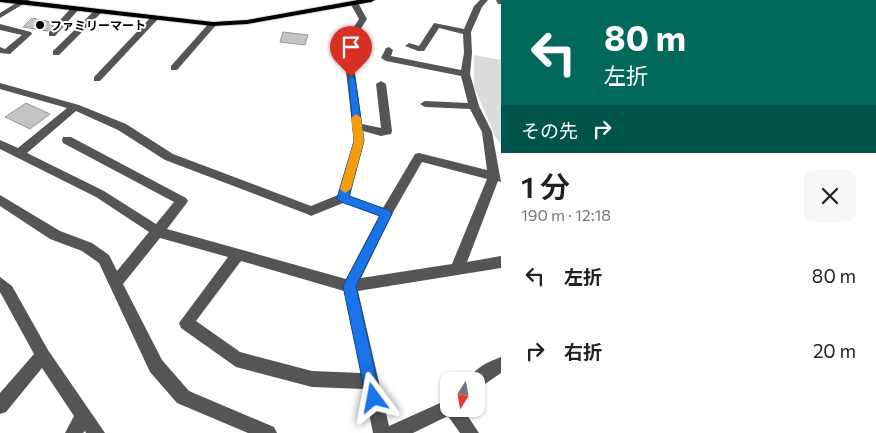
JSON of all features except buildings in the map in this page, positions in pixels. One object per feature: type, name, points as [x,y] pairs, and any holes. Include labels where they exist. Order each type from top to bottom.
[{"type":"main road","points":[[0,0],[24,1],[213,24],[247,22],[371,0]]},
{"type":"street","points":[[457,269],[498,177],[487,132],[474,106],[465,74],[468,53],[467,32],[478,6],[484,0]]},
{"type":"street","points":[[0,16],[24,1]]},
{"type":"street","points":[[343,198],[359,141],[347,44],[362,19],[356,2]]},
{"type":"street","points":[[52,34],[76,8]]},
{"type":"street","points":[[56,53],[99,11]]},
{"type":"street","points":[[97,79],[155,18]]},
{"type":"street","points":[[174,68],[213,24]]},
{"type":"street","points":[[409,46],[421,49],[437,25],[467,32]]},
{"type":"street","points":[[0,27],[28,34],[7,52],[0,50]]},
{"type":"street","points":[[389,50],[386,58],[465,74]]},
{"type":"street","points":[[357,126],[381,132],[387,131],[381,84]]},
{"type":"street","points":[[0,86],[75,107],[122,127],[169,157],[295,206],[311,211],[343,198],[386,214]]},
{"type":"street","points":[[425,104],[474,106]]},
{"type":"street","points":[[19,153],[75,107]]},
{"type":"street","points":[[67,140],[182,201],[159,232],[116,283]]},
{"type":"street","points":[[0,144],[100,194],[159,232],[350,286],[501,262]]},
{"type":"street","points":[[382,433],[369,381],[350,286],[386,214],[419,157],[498,177]]},
{"type":"street","points":[[0,200],[55,235],[86,247],[104,259],[156,366],[183,397],[268,433]]},
{"type":"street","points":[[238,255],[186,323],[236,359],[312,379],[369,381]]},
{"type":"street","points":[[0,283],[7,290],[43,355],[96,433]]},
{"type":"street","points":[[0,406],[43,355]]},
{"type":"street","points":[[485,374],[501,365]]},
{"type":"street","points":[[394,433],[440,411]]},
{"type":"street","points":[[74,433],[84,415]]},
{"type":"street","points":[[459,418],[470,433]]},
{"type":"shaded area","points":[[474,55],[501,60],[501,144],[495,136],[474,87]]},
{"type":"slow traffic","points":[[345,189],[359,141],[356,118]]},
{"type":"place","name":"ファミリーマート","points":[[40,25]]},
{"type":"route","points":[[351,77],[359,141],[343,198],[386,214],[350,286],[374,398]]}]
